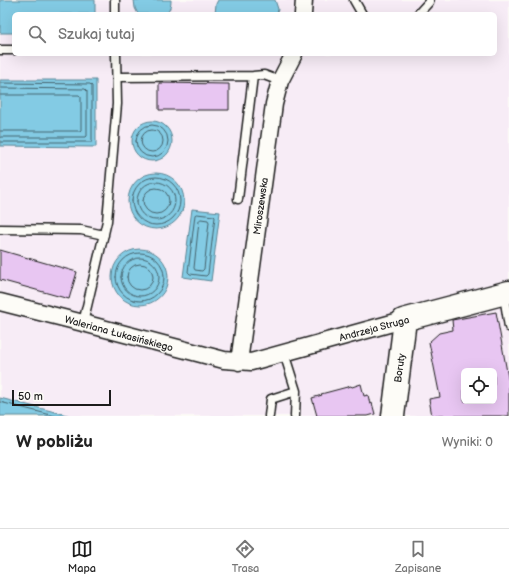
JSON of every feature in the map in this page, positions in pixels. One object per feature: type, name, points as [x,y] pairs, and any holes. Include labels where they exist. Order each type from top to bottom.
[{"type":"street","points":[[303,12],[304,0]]},
{"type":"street","name":"Miroszewska","points":[[239,362],[274,104],[280,81],[293,56]]},
{"type":"street","name":"Andrzeja Struga","points":[[239,362],[251,362],[506,293]]},
{"type":"street","name":"Waleriana Łukasińskiego","points":[[0,302],[224,360],[239,362]]},
{"type":"street","name":"Boruty","points":[[393,416],[404,328],[403,320]]},
{"type":"lane","points":[[115,0],[115,12]]},
{"type":"lane","points":[[354,0],[361,12]]},
{"type":"lane","points":[[420,12],[429,2],[429,0]]},
{"type":"lane","points":[[0,50],[12,50]]},
{"type":"lane","points":[[83,323],[107,222],[118,104],[116,56]]},
{"type":"lane","points":[[117,77],[264,75],[280,81]]},
{"type":"lane","points":[[238,199],[253,76]]},
{"type":"lane","points":[[0,229],[81,230],[104,235]]},
{"type":"lane","points":[[506,293],[505,302],[509,327]]},
{"type":"lane","points":[[284,353],[296,391],[295,416]]},
{"type":"lane","points":[[269,416],[270,400],[296,391]]},
{"type":"shaded area","points":[[0,0],[509,0],[509,416],[0,416]]},
{"type":"water","points":[[0,0],[95,0],[95,12],[12,12],[12,33],[0,33]]},
{"type":"water","points":[[134,0],[171,0],[171,4],[167,12],[137,12]]},
{"type":"water","points":[[218,0],[275,0],[278,9],[277,12],[215,12]]},
{"type":"water","points":[[0,80],[96,80],[96,147],[0,146]]},
{"type":"water","points":[[152,121],[160,123],[166,127],[170,133],[172,141],[170,149],[166,155],[160,159],[152,161],[144,159],[138,155],[134,149],[132,141],[134,133],[138,127],[144,123]]},
{"type":"water","points":[[150,173],[162,173],[172,177],[180,185],[184,195],[184,207],[180,217],[172,225],[162,229],[150,229],[140,225],[132,217],[128,207],[128,195],[132,185],[140,177]]},
{"type":"water","points":[[192,209],[220,212],[211,281],[183,277]]},
{"type":"water","points":[[134,249],[146,249],[156,253],[164,261],[168,271],[168,283],[164,293],[156,301],[146,305],[134,305],[124,301],[116,293],[112,283],[112,271],[116,261],[124,253]]},
{"type":"water","points":[[0,398],[71,416],[0,416]]},
{"type":"building","points":[[159,83],[229,84],[229,110],[159,110]]},
{"type":"building","points":[[0,250],[77,272],[69,299],[0,280]]},
{"type":"building","points":[[496,312],[509,383],[509,416],[432,416],[429,399],[440,397],[429,342],[439,333],[453,330],[452,320]]},
{"type":"building","points":[[361,384],[364,396],[368,395],[370,404],[372,403],[375,414],[368,416],[317,416],[312,398],[322,395],[321,394]]}]
